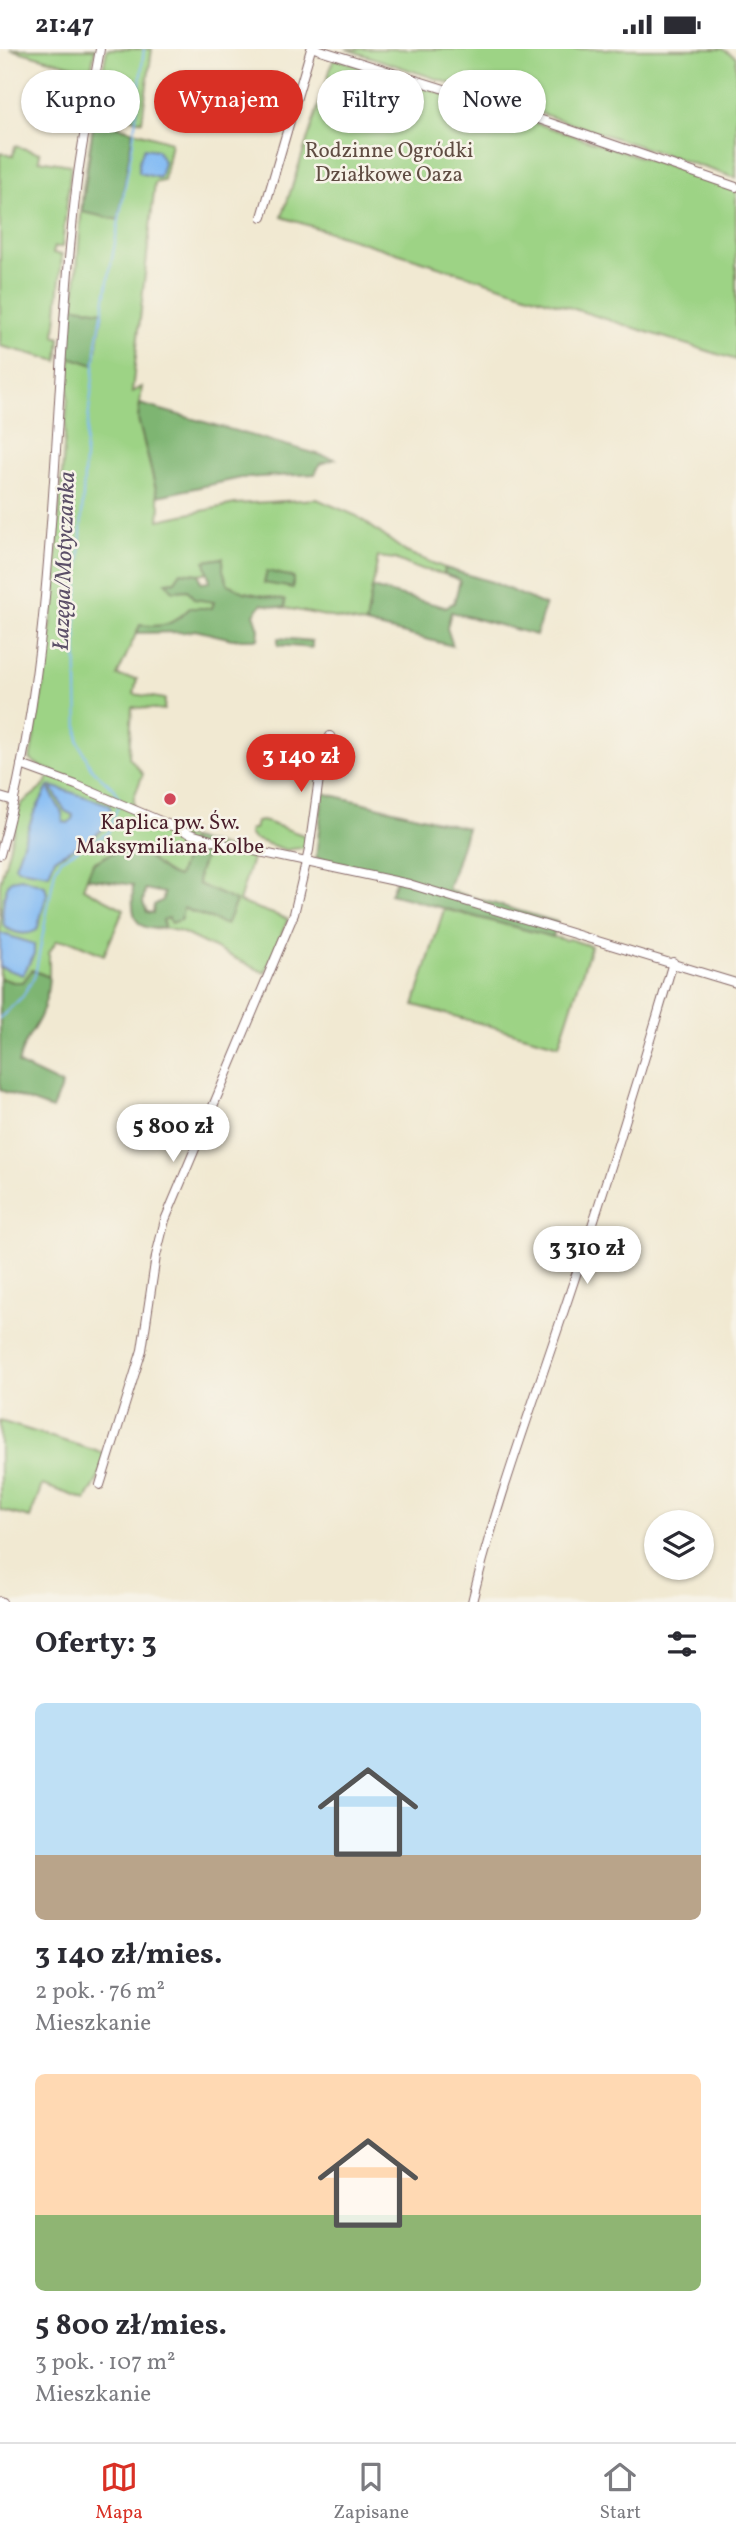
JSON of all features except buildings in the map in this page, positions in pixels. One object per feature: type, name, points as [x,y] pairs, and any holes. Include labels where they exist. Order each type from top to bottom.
[{"type":"street","points":[[0,855],[14,801],[41,645],[76,192],[100,49]]},
{"type":"street","points":[[261,217],[311,49]]},
{"type":"street","points":[[317,49],[545,121],[736,187]]},
{"type":"street","points":[[100,1485],[142,1350],[156,1256],[165,1220],[294,914],[309,850],[320,771],[330,736]]},
{"type":"street","points":[[21,765],[211,840],[409,884],[736,983]]},
{"type":"street","points":[[0,797],[14,801]]},
{"type":"street","points":[[472,1602],[513,1457],[558,1329],[673,962]]},
{"type":"green space","points":[[10,49],[95,49],[91,70]]},
{"type":"green space","points":[[107,49],[152,49],[142,121],[140,70],[103,70]]},
{"type":"green space","points":[[346,49],[722,49],[736,57],[736,178],[546,115],[546,70],[438,70],[438,79],[424,75],[424,70],[409,70]]},
{"type":"green space","name":"Rodzinne Ogródki Działkowe Oaza","points":[[334,58],[371,70],[330,70]]},
{"type":"green space","name":"Rodzinne Ogródki Działkowe Oaza","points":[[424,87],[438,92],[438,133],[546,133],[546,127],[736,188],[736,360],[282,217],[317,110],[317,133],[424,133]]},
{"type":"green space","points":[[92,133],[140,133],[171,142],[164,181],[155,183],[132,392],[142,387],[138,419],[160,506],[159,520],[235,504],[317,499],[357,516],[406,552],[445,568],[444,574],[416,568],[395,559],[378,557],[366,624],[285,608],[284,600],[244,592],[227,584],[223,558],[205,561],[209,572],[181,572],[175,581],[166,582],[173,591],[188,590],[214,602],[212,608],[190,608],[173,622],[162,625],[140,625],[117,676],[137,679],[134,694],[165,699],[164,710],[132,707],[129,757],[143,774],[134,797],[133,816],[191,839],[178,877],[161,869],[138,847],[120,849],[93,863],[83,888],[124,909],[104,955],[71,941],[56,941],[49,953],[49,977],[32,970],[23,982],[13,982],[0,978],[0,883],[21,804],[43,787],[52,771],[30,759],[49,653],[83,189]]},
{"type":"green space","points":[[92,133],[133,133],[119,220],[82,212]]},
{"type":"green space","points":[[15,146],[40,153],[39,160],[71,165],[62,247],[55,247],[53,253],[62,255],[55,336],[60,338],[58,361],[0,346],[0,153],[13,156]]},
{"type":"green space","points":[[71,306],[103,311],[94,365],[67,356]]},
{"type":"green space","points":[[140,404],[335,459],[320,464],[315,474],[241,478],[158,496],[138,419]]},
{"type":"green space","points":[[223,558],[223,570],[228,584],[244,592],[285,600],[285,608],[262,604],[254,614],[259,629],[258,639],[232,639],[195,630],[137,633],[140,625],[167,624],[190,608],[212,608],[214,602],[194,599],[188,590],[173,591],[166,582],[175,581],[181,572],[199,574],[201,583],[210,582],[205,561]]},
{"type":"green space","points":[[445,568],[492,582],[545,605],[536,635],[451,612],[447,628],[453,646],[366,624],[372,588],[445,607],[454,603],[460,580],[444,574]]},
{"type":"green space","points":[[267,571],[293,577],[293,588],[264,583]]},
{"type":"green space","points":[[278,638],[312,641],[312,648],[278,645]]},
{"type":"green space","points":[[323,793],[467,828],[448,890],[557,922],[553,937],[390,894],[398,876],[316,858]]},
{"type":"green space","points":[[262,821],[309,837],[307,847],[286,850],[253,839],[249,834],[250,829],[254,829],[256,822]]},
{"type":"green space","points":[[191,839],[210,843],[199,872],[198,884],[236,901],[226,925],[183,908],[181,920],[171,923],[169,918],[163,920],[164,928],[145,927],[139,924],[134,912],[133,885],[87,878],[93,863],[120,849],[138,847],[161,869],[178,877]],"holes":[[[145,889],[164,893],[163,900],[154,905],[153,913],[147,912],[143,903]]]},
{"type":"green space","points":[[210,843],[253,855],[239,902],[288,919],[265,973],[181,932],[164,928],[163,920],[182,908],[226,924],[214,891],[198,884],[199,872]]},
{"type":"green space","points":[[444,909],[591,946],[559,1045],[414,1005]]},
{"type":"green space","points":[[32,970],[49,977],[47,992],[42,1012],[24,1045],[18,1064],[62,1085],[52,1109],[0,1090],[0,978],[23,982]]},
{"type":"green space","points":[[0,1421],[106,1454],[98,1479],[86,1500],[42,1485],[30,1518],[0,1510]]},
{"type":"water","points":[[144,148],[157,150],[164,162],[160,178],[139,173],[139,161]]},
{"type":"water","points":[[51,786],[108,804],[111,809],[104,828],[89,840],[55,858],[49,874],[18,869],[15,866],[33,815],[48,787],[62,813],[63,822],[72,820],[73,815],[65,811]]},
{"type":"water","points":[[21,878],[45,886],[47,894],[37,930],[27,934],[6,928],[3,923],[3,904],[8,884],[11,880]]},
{"type":"water","points":[[0,933],[34,944],[34,954],[23,975],[0,967]]},
{"type":"waterway","name":"Łazęga/Motyczanka","points":[[120,801],[115,790],[91,768],[78,741],[76,627],[86,438],[97,343],[133,142],[144,49]]},
{"type":"waterway","name":"Łazęga/Motyczanka","points":[[0,1018],[23,996],[35,975],[55,870],[61,859],[108,833],[118,806]]},
{"type":"place","name":"Kaplica pw. Św. Maksymiliana Kolbe","points":[[170,799]]}]
